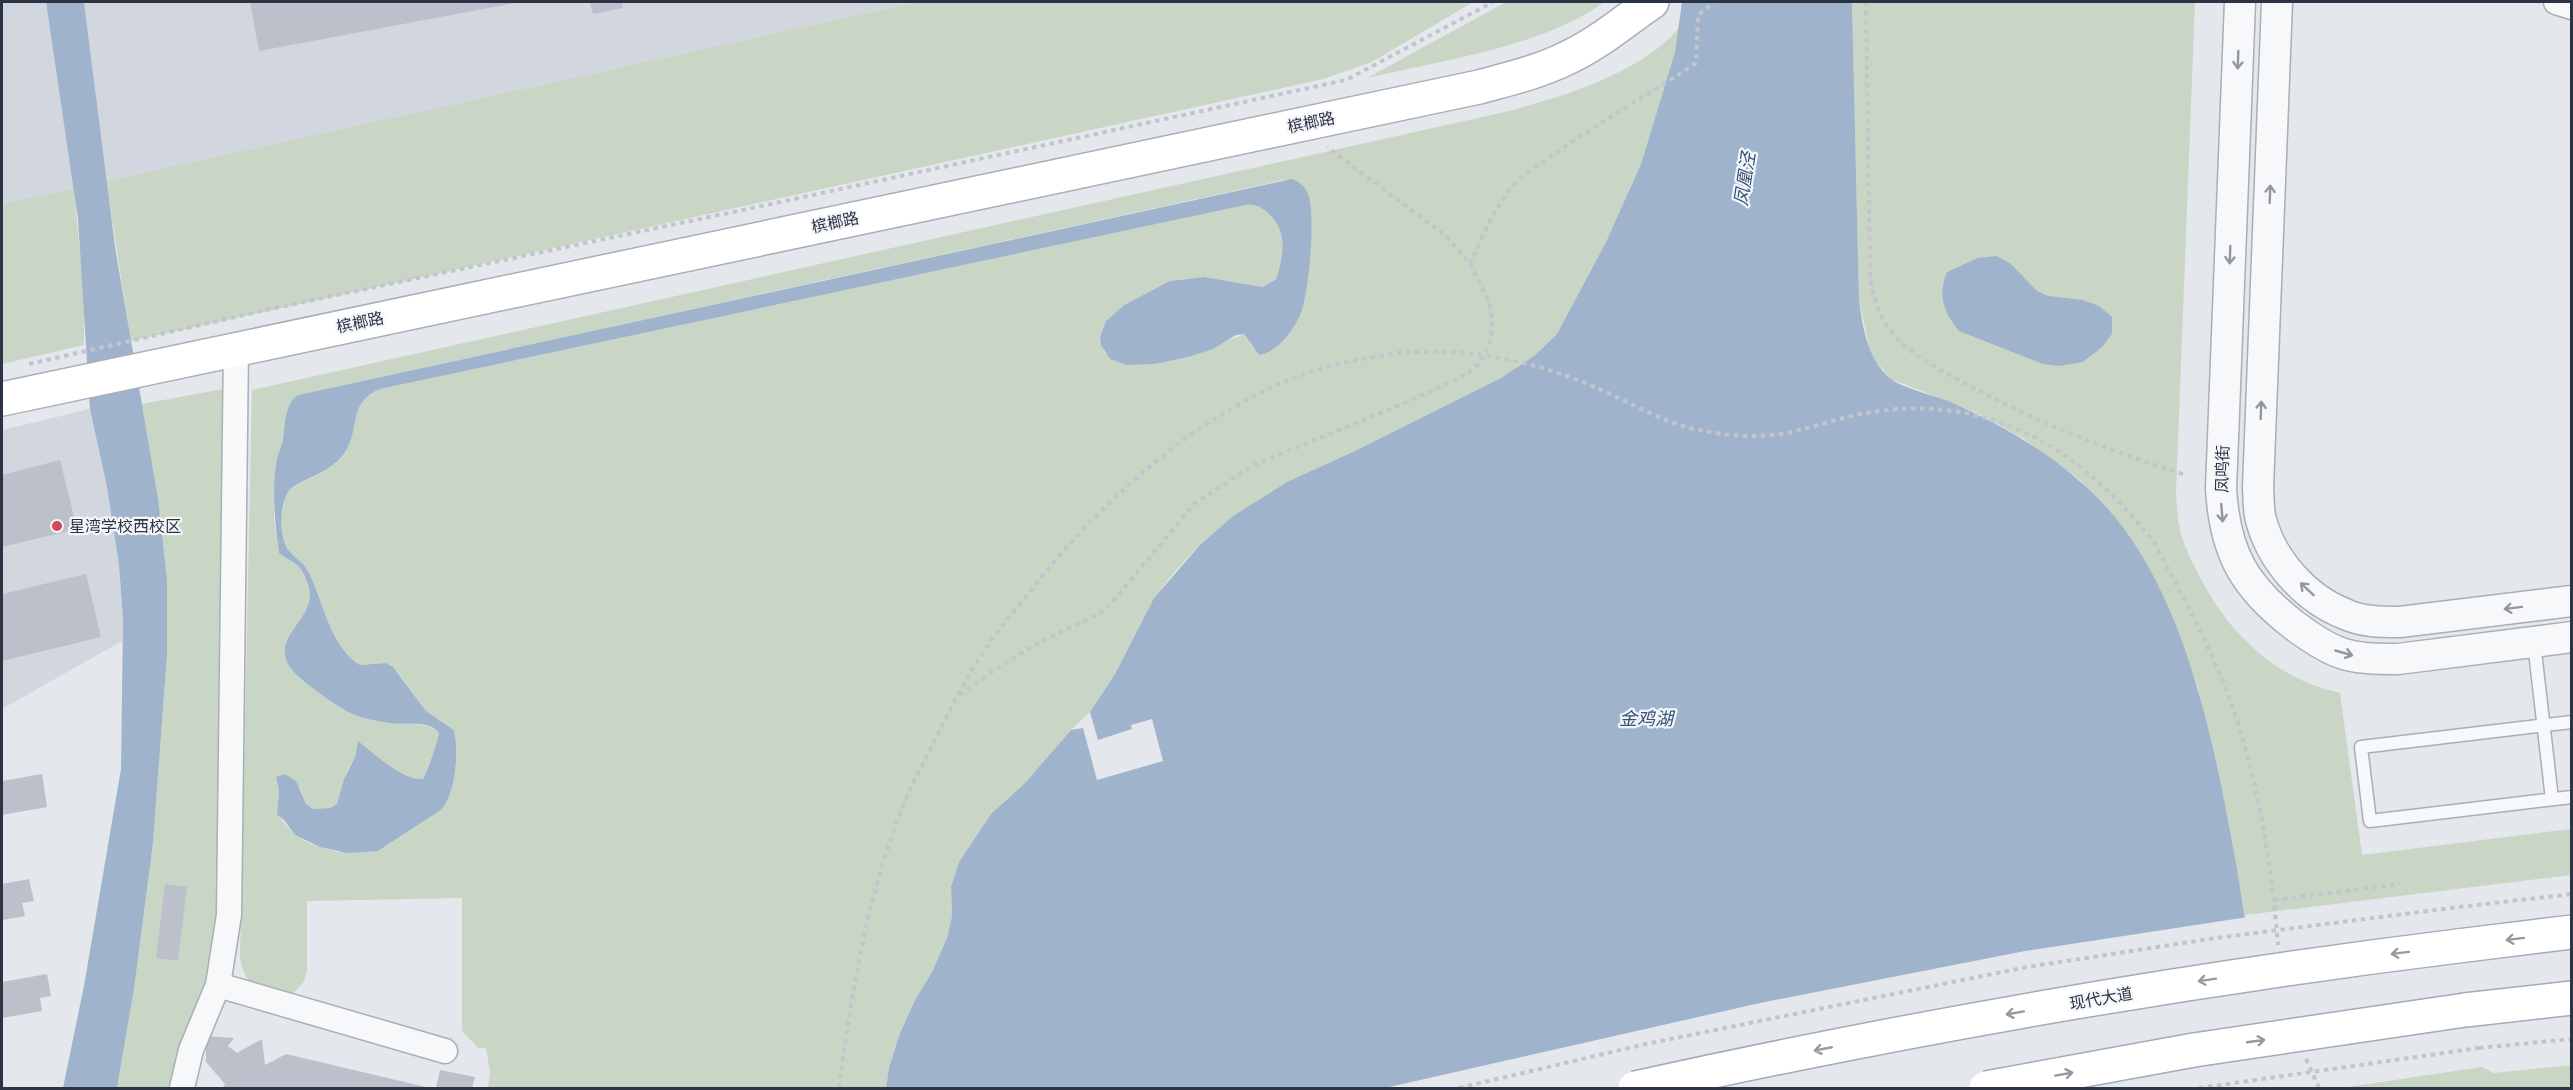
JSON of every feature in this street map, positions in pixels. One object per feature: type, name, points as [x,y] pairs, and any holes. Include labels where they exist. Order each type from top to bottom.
[{"type":"main road","name":"槟榔路","points":[[2,399],[80,367],[139,354],[236,348],[1479,87],[1534,71],[1568,58],[1599,40],[1652,2]]},
{"type":"main road","name":"现代大道","points":[[1635,1089],[1899,1033],[2156,989],[2317,963],[2571,932]]},
{"type":"main road","points":[[1986,1089],[2194,1050],[2465,1010],[2571,998]]},
{"type":"street","name":"凤鸣街","points":[[2240,2],[2220,489],[2223,522],[2234,554],[2251,585],[2273,609],[2305,634],[2338,652],[2371,658],[2398,659],[2571,637]]},
{"type":"street","points":[[2277,2],[2258,488],[2260,519],[2272,549],[2288,572],[2318,599],[2345,615],[2372,622],[2400,622],[2571,601]]},
{"type":"street","points":[[2556,2],[2571,7]]},
{"type":"street","points":[[182,1089],[191,1050],[218,985],[229,915],[236,348]]},
{"type":"street","points":[[218,985],[445,1051]]},
{"type":"lane","points":[[2533,642],[2552,799]]},
{"type":"lane","points":[[2571,722],[2361,747],[2370,821],[2571,796]]},
{"type":"path","points":[[21,365],[80,367],[1346,80],[1493,2]]},
{"type":"path","points":[[1470,264],[1485,232],[1510,189],[1601,121],[1648,95],[1696,63],[1698,15],[1714,2]]},
{"type":"path","points":[[1866,2],[1869,279],[1875,303],[1891,332],[1925,362],[2001,403],[2130,458],[2186,475]]},
{"type":"path","points":[[959,696],[999,666],[1058,633],[1095,617],[1108,607],[1194,504],[1256,464],[1407,402],[1467,374],[1480,363],[1491,339],[1492,322],[1490,304],[1470,264],[1446,236],[1298,124]]},
{"type":"path","points":[[839,1089],[854,980],[870,906],[904,802],[990,642],[1060,554],[1098,514],[1157,460],[1244,402],[1276,386],[1342,362],[1397,353],[1446,351],[1492,356],[1536,365],[1554,370],[1650,414],[1690,428],[1726,434],[1785,433],[1852,415],[1889,410],[1936,409],[1967,413],[2004,423],[2058,450],[2096,479],[2153,540],[2216,664],[2254,780],[2274,900],[2279,956]]},
{"type":"path","points":[[2274,900],[2400,884]]},
{"type":"path","points":[[1459,1089],[1646,1044],[2027,967],[2194,941],[2571,894]]},
{"type":"path","points":[[2199,1089],[2479,1048],[2571,1039]]},
{"type":"path","points":[[2305,1057],[2319,1089]]},
{"type":"shaded area","points":[[2,2],[46,2],[74,188],[2,204]]},
{"type":"shaded area","points":[[84,2],[917,2],[106,181]]},
{"type":"shaded area","name":"星湾学校西校区","points":[[90,409],[107,487],[119,565],[123,619],[122,641],[2,709],[2,430]]},
{"type":"green space","points":[[917,2],[1473,2],[1372,62],[1323,79],[131,341],[106,181]]},
{"type":"green space","points":[[1506,2],[1604,2],[1553,30],[1523,41],[1367,78]]},
{"type":"green space","points":[[1852,2],[2195,2],[2176,493],[2179,525],[2188,552],[2200,577],[2225,617],[2257,651],[2295,677],[2340,693],[2362,855],[2571,829],[2571,875],[2245,915],[2227,816],[2197,684],[2163,598],[2134,543],[2079,479],[2024,439],[1975,412],[1891,379],[1875,360],[1869,347],[1859,299]]},
{"type":"green space","points":[[1679,28],[1675,52],[1641,164],[1606,242],[1557,334],[1534,356],[1501,378],[1357,450],[1287,482],[1233,516],[1177,569],[1154,598],[1115,674],[1090,712],[1071,730],[1025,783],[991,814],[959,862],[951,887],[952,916],[947,938],[900,1033],[889,1068],[886,1088],[488,1088],[490,1072],[486,1048],[478,1048],[462,1031],[462,898],[307,901],[307,971],[304,982],[291,995],[256,987],[246,976],[240,957],[252,390],[1505,112],[1598,82],[1622,71],[1663,44]],"holes":[[[1284,180],[1299,182],[1310,245],[1307,278],[1290,329],[1281,342],[1253,348],[1244,334],[1188,357],[1127,365],[1105,353],[1100,337],[1106,321],[1124,305],[1170,281],[1204,277],[1263,287],[1276,279],[1282,254],[1280,230],[1265,211],[1257,206],[1246,205],[380,389],[370,394],[359,407],[351,440],[341,458],[324,471],[297,485],[287,494],[282,512],[283,538],[290,551],[308,571],[334,636],[341,647],[360,665],[385,663],[399,674],[426,711],[454,730],[456,761],[453,783],[441,810],[385,847],[338,852],[311,844],[295,835],[277,815],[279,790],[300,788],[306,804],[313,809],[330,808],[337,804],[356,749],[365,747],[400,773],[408,777],[423,779],[439,733],[429,726],[382,722],[349,712],[310,686],[289,666],[285,655],[286,645],[308,606],[310,594],[301,569],[279,553],[274,519],[276,463],[287,408],[298,395]]]},
{"type":"green space","points":[[74,188],[84,297],[84,345],[2,364],[2,204]]},
{"type":"green space","points":[[223,389],[219,905],[208,975],[176,1061],[170,1088],[117,1088],[134,989],[153,843],[167,655],[158,498],[142,404]]},
{"type":"green space","points":[[2571,1065],[2571,1088],[2341,1088],[2482,1067],[2494,1073]]},
{"type":"water","points":[[46,2],[84,2],[115,247],[158,498],[167,581],[167,655],[153,843],[134,989],[117,1088],[63,1088],[84,986],[121,769],[123,619],[119,565],[107,487],[90,409],[78,219]]},
{"type":"water","name":"金鸡湖","points":[[1682,2],[1852,2],[1859,299],[1864,331],[1871,352],[1882,371],[1895,382],[1953,403],[1997,425],[2060,465],[2114,516],[2140,553],[2162,594],[2181,638],[2209,731],[2259,984],[2271,1020],[2307,1088],[886,1088],[889,1068],[900,1033],[947,938],[952,916],[951,887],[959,862],[991,814],[1025,783],[1071,730],[1083,728],[1097,780],[1163,761],[1152,719],[1131,725],[1132,729],[1098,740],[1090,712],[1115,674],[1154,598],[1200,545],[1233,516],[1287,482],[1357,450],[1501,378],[1534,356],[1557,334],[1606,242],[1641,164],[1675,52]]},
{"type":"water","points":[[1292,179],[1305,189],[1310,204],[1311,252],[1305,299],[1299,317],[1286,338],[1273,349],[1259,355],[1244,334],[1236,335],[1213,349],[1188,357],[1154,364],[1127,365],[1110,359],[1101,345],[1100,337],[1106,321],[1124,305],[1170,281],[1204,277],[1263,287],[1276,279],[1282,254],[1280,230],[1265,211],[1257,206],[1246,205],[380,389],[370,394],[359,407],[351,440],[340,458],[323,471],[297,484],[287,494],[282,512],[283,538],[290,551],[308,571],[341,647],[360,665],[385,663],[393,667],[426,711],[454,730],[456,761],[453,783],[441,810],[378,851],[347,853],[320,847],[295,835],[284,820],[277,815],[279,790],[276,777],[285,774],[296,781],[306,804],[313,809],[330,808],[337,804],[344,779],[355,757],[358,741],[398,771],[407,776],[423,779],[439,733],[423,724],[382,722],[349,712],[310,686],[289,666],[285,654],[286,644],[308,606],[310,595],[301,569],[279,553],[274,486],[286,414],[293,399],[298,395]]},
{"type":"water","points":[[1996,256],[2011,264],[2037,291],[2048,296],[2083,300],[2099,306],[2112,317],[2112,334],[2102,347],[2083,362],[2059,366],[2043,364],[1959,331],[1949,317],[1942,296],[1947,272],[1978,258]]},
{"type":"pier","points":[[2248,917],[2274,1019],[2310,1088],[1385,1088],[1760,1003],[2025,951]]},
{"type":"building","points":[[250,2],[516,2],[516,3],[259,51]]},
{"type":"building","points":[[590,2],[621,2],[623,8],[593,14]]},
{"type":"building","points":[[60,460],[77,529],[2,547],[2,475]]},
{"type":"building","points":[[86,574],[101,637],[2,661],[2,594]]},
{"type":"building","points":[[42,774],[47,807],[2,815],[2,781]]},
{"type":"building","points":[[29,879],[34,901],[22,903],[25,916],[2,920],[2,884]]},
{"type":"building","points":[[165,884],[187,887],[178,961],[156,958]]},
{"type":"building","points":[[47,974],[51,996],[40,998],[42,1011],[2,1018],[2,982]]},
{"type":"building","points":[[206,1036],[234,1038],[228,1046],[237,1053],[262,1039],[265,1065],[286,1054],[430,1088],[223,1088],[225,1084],[206,1062]]},
{"type":"building","points":[[440,1070],[475,1077],[472,1088],[436,1088]]},
{"type":"place","name":"星湾学校西校区","points":[[57,526]]},
{"type":"water label","name":"凤凰泾","points":[[1745,179]]}]
